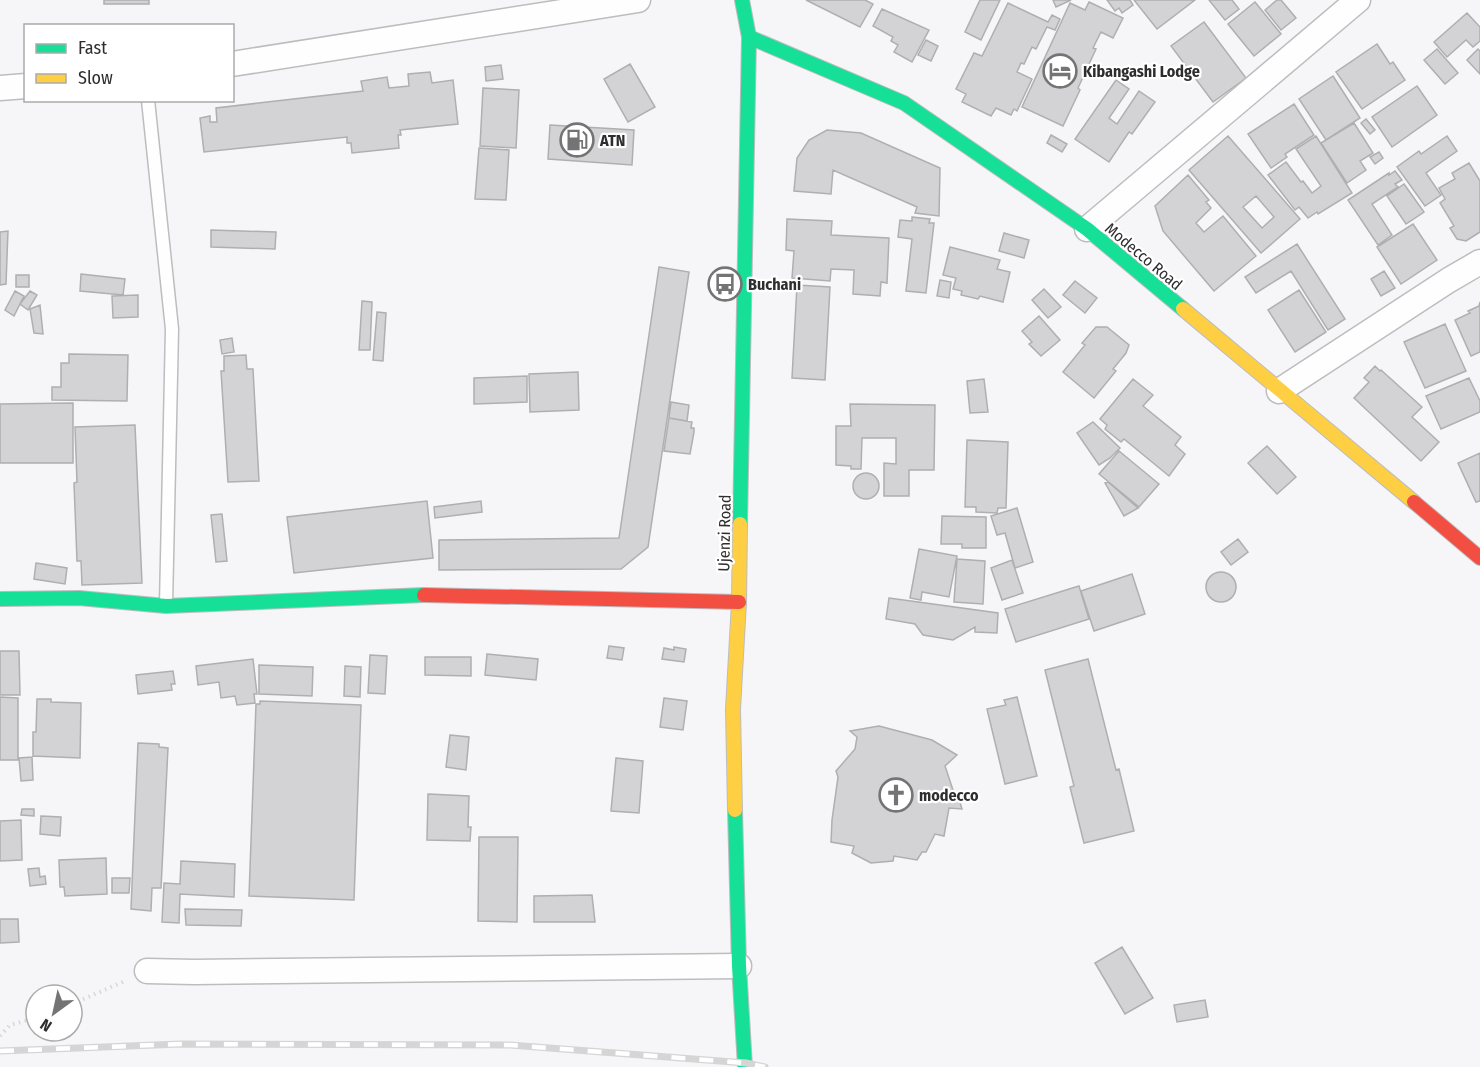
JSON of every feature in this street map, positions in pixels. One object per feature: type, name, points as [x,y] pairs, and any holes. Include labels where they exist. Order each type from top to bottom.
[{"type":"street","points":[[234,64],[638,0]]},
{"type":"street","name":"Ujenzi Road","points":[[742,0],[749,37],[739,602],[733,709],[739,966],[745,1067]]},
{"type":"street","points":[[1087,229],[1358,0]]},
{"type":"street","name":"Modecco Road","points":[[749,37],[904,103],[1087,229],[1480,558]]},
{"type":"street","points":[[0,88],[24,86]]},
{"type":"street","points":[[1279,392],[1480,262]]},
{"type":"street","points":[[0,599],[79,598],[166,606],[401,595],[739,602]]},
{"type":"street","points":[[147,971],[739,966]]},
{"type":"lane","points":[[148,102],[172,329],[166,606]]},
{"type":"path","points":[[84,999],[147,971]]},
{"type":"path","points":[[0,1036],[10,1024],[24,1021]]},
{"type":"building","points":[[104,0],[149,0],[149,4],[104,4]]},
{"type":"building","points":[[806,0],[865,0],[873,4],[860,27]]},
{"type":"building","points":[[980,0],[1000,0],[981,40],[965,32]]},
{"type":"building","points":[[1053,0],[1071,0],[1056,7]]},
{"type":"building","points":[[1107,0],[1130,0],[1133,5],[1122,13],[1119,8],[1115,11]]},
{"type":"building","points":[[1134,0],[1195,0],[1157,29]]},
{"type":"building","points":[[1209,0],[1232,0],[1239,9],[1225,20]]},
{"type":"building","points":[[1277,0],[1281,0],[1296,18],[1281,30],[1265,10]]},
{"type":"building","points":[[1089,2],[1123,18],[1113,38],[1101,32],[1093,48],[1096,49],[1078,88],[1080,90],[1063,126],[1022,107],[1070,3],[1085,10]]},
{"type":"building","points":[[1255,2],[1281,34],[1254,56],[1228,24]]},
{"type":"building","points":[[1008,3],[1048,22],[1052,15],[1060,19],[1055,30],[1047,27],[1036,49],[1032,47],[1024,64],[1021,63],[1017,72],[1032,79],[1017,111],[1014,109],[1011,115],[996,108],[991,116],[962,102],[966,94],[956,89],[974,53],[982,56]]},
{"type":"building","points":[[882,9],[929,30],[912,62],[894,52],[898,45],[891,41],[893,37],[873,26]]},
{"type":"building","points":[[1467,13],[1480,27],[1480,41],[1473,47],[1466,40],[1447,57],[1434,42]]},
{"type":"building","points":[[1204,22],[1246,78],[1213,102],[1171,46]]},
{"type":"building","points":[[926,40],[938,46],[931,61],[918,55]]},
{"type":"building","points":[[1377,44],[1390,64],[1393,62],[1405,80],[1362,109],[1336,72]]},
{"type":"building","points":[[1437,49],[1458,73],[1445,84],[1424,60]]},
{"type":"building","points":[[1478,49],[1480,51],[1480,74],[1467,60]]},
{"type":"building","points":[[630,64],[655,107],[628,122],[604,79]]},
{"type":"building","points":[[501,65],[503,79],[486,81],[485,67]]},
{"type":"building","points":[[430,72],[432,83],[453,80],[458,124],[400,130],[399,148],[352,153],[351,143],[347,143],[347,137],[204,152],[200,118],[210,116],[210,122],[217,122],[216,108],[363,91],[361,81],[387,77],[389,88],[409,86],[408,74]]},
{"type":"building","points":[[1333,76],[1360,118],[1326,140],[1299,99]]},
{"type":"building","points":[[1116,80],[1129,89],[1109,118],[1117,124],[1139,91],[1155,102],[1132,134],[1129,132],[1109,162],[1075,139]]},
{"type":"building","points":[[1417,86],[1437,115],[1392,147],[1372,117]]},
{"type":"building","points":[[483,88],[519,90],[516,148],[480,146]]},
{"type":"building","points":[[1294,104],[1314,135],[1285,154],[1287,157],[1271,168],[1248,134]]},
{"type":"building","points":[[1366,119],[1375,130],[1370,134],[1361,123]]},
{"type":"building","points":[[1354,123],[1373,153],[1360,161],[1366,170],[1347,183],[1321,143]]},
{"type":"building","points":[[550,125],[634,130],[632,165],[548,159]]},
{"type":"building","points":[[827,130],[861,133],[940,168],[939,216],[915,213],[917,207],[833,170],[831,194],[794,191],[797,158],[809,140]]},
{"type":"building","points":[[1051,135],[1067,144],[1062,152],[1047,143]]},
{"type":"building","points":[[1228,136],[1300,219],[1261,253],[1189,170]],"holes":[[[1256,196],[1274,217],[1262,228],[1243,207]]]},
{"type":"building","points":[[1316,136],[1352,193],[1308,218],[1299,207],[1295,210],[1268,175],[1286,162],[1312,193],[1321,186],[1296,149]]},
{"type":"building","points":[[1447,136],[1457,151],[1426,173],[1441,195],[1425,206],[1397,167],[1419,151],[1421,154]]},
{"type":"building","points":[[479,148],[509,150],[506,200],[475,199]]},
{"type":"building","points":[[1379,152],[1383,158],[1375,164],[1370,157]]},
{"type":"building","points":[[1469,163],[1480,181],[1480,232],[1466,241],[1457,239],[1450,228],[1454,226],[1440,203],[1445,199],[1439,188],[1455,179],[1452,173]]},
{"type":"building","points":[[1395,171],[1402,180],[1395,184],[1398,187],[1372,204],[1392,235],[1378,245],[1348,200]]},
{"type":"building","points":[[1188,175],[1209,200],[1206,202],[1211,208],[1196,223],[1204,232],[1223,216],[1256,256],[1214,291],[1163,231],[1155,206]]},
{"type":"building","points":[[1404,184],[1424,212],[1406,224],[1387,196]]},
{"type":"building","points":[[912,217],[930,219],[929,223],[934,223],[926,293],[906,291],[912,239],[898,237],[900,220],[912,221]]},
{"type":"building","points":[[787,219],[832,221],[831,235],[889,238],[887,283],[881,282],[880,296],[853,294],[854,270],[831,269],[830,281],[792,278],[794,251],[786,250]]},
{"type":"building","points":[[1413,224],[1437,260],[1401,284],[1377,247]]},
{"type":"building","points":[[211,230],[276,232],[275,249],[211,247]]},
{"type":"building","points":[[8,231],[6,284],[0,285],[0,232]]},
{"type":"building","points":[[1004,233],[1029,240],[1024,258],[999,251]]},
{"type":"building","points":[[1297,244],[1345,319],[1328,330],[1291,271],[1256,293],[1245,277]]},
{"type":"building","points":[[950,247],[1000,260],[997,269],[1010,272],[1003,302],[980,296],[978,299],[961,295],[962,291],[953,289],[956,278],[943,275]]},
{"type":"building","points":[[659,267],[689,272],[648,547],[621,569],[439,570],[439,540],[619,538]]},
{"type":"building","points":[[1384,271],[1395,288],[1381,296],[1371,279]]},
{"type":"building","points":[[81,274],[125,279],[123,295],[80,291]]},
{"type":"building","points":[[16,275],[29,275],[29,287],[16,287]]},
{"type":"building","points":[[940,280],[951,282],[949,298],[937,296]]},
{"type":"building","points":[[1075,281],[1097,298],[1085,313],[1063,295]]},
{"type":"building","points":[[797,285],[830,287],[825,380],[792,378]]},
{"type":"building","points":[[1044,289],[1061,307],[1048,318],[1032,300]]},
{"type":"building","points":[[1299,290],[1326,332],[1295,352],[1268,310]]},
{"type":"building","points":[[15,291],[24,296],[14,316],[5,310]]},
{"type":"building","points":[[30,291],[37,295],[28,310],[20,304]]},
{"type":"building","points":[[138,295],[138,317],[113,318],[112,296]]},
{"type":"building","points":[[362,301],[372,302],[370,350],[359,350]]},
{"type":"building","points":[[1480,302],[1480,352],[1471,356],[1455,320],[1470,313],[1468,311],[1479,306]]},
{"type":"building","points":[[40,305],[43,334],[34,333],[30,309]]},
{"type":"building","points":[[377,312],[386,313],[383,361],[373,360]]},
{"type":"building","points":[[1039,316],[1060,340],[1041,356],[1029,344],[1032,342],[1022,331]]},
{"type":"building","points":[[1445,324],[1466,371],[1425,388],[1404,342]]},
{"type":"building","points":[[1096,327],[1107,327],[1129,345],[1126,353],[1113,369],[1116,371],[1094,398],[1063,372],[1085,345],[1082,343]]},
{"type":"building","points":[[232,338],[234,352],[222,354],[220,340]]},
{"type":"building","points":[[69,354],[128,355],[127,401],[52,400],[52,387],[61,387],[61,363],[69,363]]},
{"type":"building","points":[[246,355],[247,369],[253,369],[259,481],[228,482],[221,371],[224,371],[224,356]]},
{"type":"building","points":[[1375,366],[1422,407],[1412,417],[1439,442],[1421,461],[1354,398],[1369,382],[1364,378]]},
{"type":"building","points":[[578,372],[579,410],[530,412],[529,374]]},
{"type":"building","points":[[527,376],[527,402],[474,404],[474,378]]},
{"type":"building","points":[[1469,378],[1480,401],[1480,412],[1441,429],[1426,396]]},
{"type":"building","points":[[984,379],[988,412],[970,413],[967,381]]},
{"type":"building","points":[[1133,379],[1153,395],[1143,406],[1181,437],[1175,445],[1185,454],[1169,476],[1124,439],[1121,442],[1105,429],[1107,425],[1100,419]]},
{"type":"building","points":[[671,402],[689,405],[687,421],[669,418]]},
{"type":"building","points":[[73,403],[73,463],[0,463],[0,404]]},
{"type":"building","points":[[850,404],[935,405],[934,470],[909,470],[909,496],[884,496],[884,463],[896,464],[896,438],[862,438],[861,469],[836,465],[836,426],[851,426]]},
{"type":"building","points":[[669,418],[692,422],[691,428],[694,428],[694,432],[690,454],[664,451]]},
{"type":"building","points":[[1093,422],[1120,448],[1099,465],[1077,433]]},
{"type":"building","points":[[135,425],[142,583],[82,585],[81,561],[77,561],[74,483],[77,482],[75,427]]},
{"type":"building","points":[[967,440],[1008,442],[1006,508],[998,508],[997,513],[976,512],[976,507],[965,507]]},
{"type":"building","points":[[1267,446],[1296,477],[1277,494],[1248,463]]},
{"type":"building","points":[[1119,451],[1159,484],[1139,507],[1099,474]]},
{"type":"building","points":[[1480,453],[1480,501],[1476,502],[1458,463]]},
{"type":"building","points":[[866,473],[875,477],[879,486],[875,495],[866,499],[857,495],[853,486],[857,477]]},
{"type":"building","points":[[1108,482],[1138,508],[1124,516],[1105,483]]},
{"type":"building","points":[[427,501],[433,558],[294,573],[287,517]]},
{"type":"building","points":[[481,501],[482,512],[435,518],[434,507]]},
{"type":"building","points":[[1017,508],[1033,562],[1015,568],[1005,533],[997,535],[991,516]]},
{"type":"building","points":[[222,514],[227,561],[216,562],[211,515]]},
{"type":"building","points":[[942,516],[986,517],[986,548],[962,548],[962,544],[941,544]]},
{"type":"building","points":[[1238,539],[1248,552],[1231,565],[1221,552]]},
{"type":"building","points":[[919,549],[957,556],[949,597],[922,592],[921,600],[910,598]]},
{"type":"building","points":[[957,559],[985,561],[983,604],[954,602]]},
{"type":"building","points":[[1012,560],[1023,593],[1002,600],[991,568]]},
{"type":"building","points":[[36,563],[67,568],[65,584],[34,579]]},
{"type":"building","points":[[1221,572],[1227,573],[1235,581],[1235,593],[1227,601],[1221,602],[1215,601],[1207,593],[1206,587],[1207,581],[1215,573]]},
{"type":"building","points":[[1132,574],[1145,614],[1094,631],[1081,591]]},
{"type":"building","points":[[1079,586],[1089,619],[1016,642],[1005,609]]},
{"type":"building","points":[[889,598],[998,613],[997,633],[975,632],[975,627],[953,640],[923,635],[915,624],[886,619]]},
{"type":"building","points":[[609,646],[624,648],[622,660],[607,658]]},
{"type":"building","points":[[674,647],[686,649],[684,662],[662,659],[664,648],[674,650]]},
{"type":"building","points":[[0,651],[19,651],[20,695],[0,695]]},
{"type":"building","points":[[487,654],[538,659],[536,680],[485,675]]},
{"type":"building","points":[[370,655],[387,656],[385,694],[368,693]]},
{"type":"building","points":[[425,657],[471,657],[471,676],[425,675]]},
{"type":"building","points":[[253,659],[257,694],[254,694],[255,703],[237,705],[235,696],[221,698],[219,682],[198,685],[196,666]]},
{"type":"building","points":[[1088,659],[1134,831],[1084,843],[1070,787],[1074,786],[1045,670]]},
{"type":"building","points":[[259,665],[313,667],[312,696],[259,694]]},
{"type":"building","points":[[345,666],[361,667],[360,697],[344,696]]},
{"type":"building","points":[[173,671],[175,684],[171,684],[172,690],[138,694],[136,675]]},
{"type":"building","points":[[0,697],[18,698],[18,760],[0,760]]},
{"type":"building","points":[[1017,697],[1037,776],[1005,784],[987,709],[1006,705],[1004,700]]},
{"type":"building","points":[[664,698],[687,701],[683,730],[660,727]]},
{"type":"building","points":[[37,699],[81,703],[80,758],[33,756]]},
{"type":"building","points":[[260,701],[361,705],[354,900],[249,896],[256,704],[260,704]]},
{"type":"building","name":"modecco","points":[[879,726],[932,740],[957,755],[945,766],[962,809],[949,808],[944,836],[935,834],[926,852],[922,852],[917,860],[894,856],[893,861],[871,863],[852,853],[854,846],[831,842],[838,777],[836,771],[855,749],[857,737],[850,731]]},
{"type":"building","points":[[450,735],[469,737],[466,770],[446,767]]},
{"type":"building","points":[[138,743],[159,744],[159,747],[168,748],[161,888],[152,888],[151,911],[131,909]]},
{"type":"building","points":[[32,757],[33,780],[21,781],[19,758]]},
{"type":"building","points":[[616,758],[643,761],[639,813],[611,811]]},
{"type":"building","points":[[428,794],[469,796],[470,841],[427,840]]},
{"type":"building","points":[[22,809],[34,809],[34,816],[21,815]]},
{"type":"building","points":[[41,816],[61,817],[60,836],[40,834]]},
{"type":"building","points":[[21,820],[22,860],[0,861],[0,821]]},
{"type":"building","points":[[479,837],[518,837],[517,922],[478,921]]},
{"type":"building","points":[[106,858],[107,894],[65,896],[64,887],[60,887],[59,860]]},
{"type":"building","points":[[181,861],[235,864],[234,897],[180,894],[179,923],[162,922],[164,883],[180,884]]},
{"type":"building","points":[[39,868],[40,877],[45,876],[46,884],[30,886],[28,869]]},
{"type":"building","points":[[112,878],[130,878],[129,893],[112,893]]},
{"type":"building","points":[[592,895],[595,922],[534,922],[534,896]]},
{"type":"building","points":[[185,909],[242,910],[241,926],[186,925]]},
{"type":"building","points":[[0,919],[18,919],[19,942],[0,943]]},
{"type":"building","points":[[1122,947],[1153,998],[1125,1014],[1095,963]]},
{"type":"building","points":[[1205,1000],[1208,1017],[1177,1022],[1174,1005]]},
{"type":"railway","points":[[0,1051],[181,1044],[510,1045],[746,1063],[765,1067]]},
{"type":"traffic: fast","points":[[740,524],[749,37],[742,0]]},
{"type":"traffic: fast","points":[[749,37],[904,103],[1087,229],[1183,309]]},
{"type":"traffic: fast","points":[[0,599],[79,598],[166,606],[424,595]]},
{"type":"traffic: fast","points":[[735,810],[739,966],[745,1067]]},
{"type":"traffic: slow","points":[[1183,309],[1414,502]]},
{"type":"traffic: slow","points":[[735,810],[733,709],[739,602],[740,524]]},
{"type":"traffic: jam","points":[[1414,502],[1480,558]]},
{"type":"traffic: jam","points":[[424,595],[739,602]]},
{"type":"place","name":"Kibangashi Lodge","points":[[1060,71]]},
{"type":"place","name":"ATN","points":[[577,140]]},
{"type":"place","name":"Buchani","points":[[725,284]]},
{"type":"place","name":"modecco","points":[[896,795]]}]
